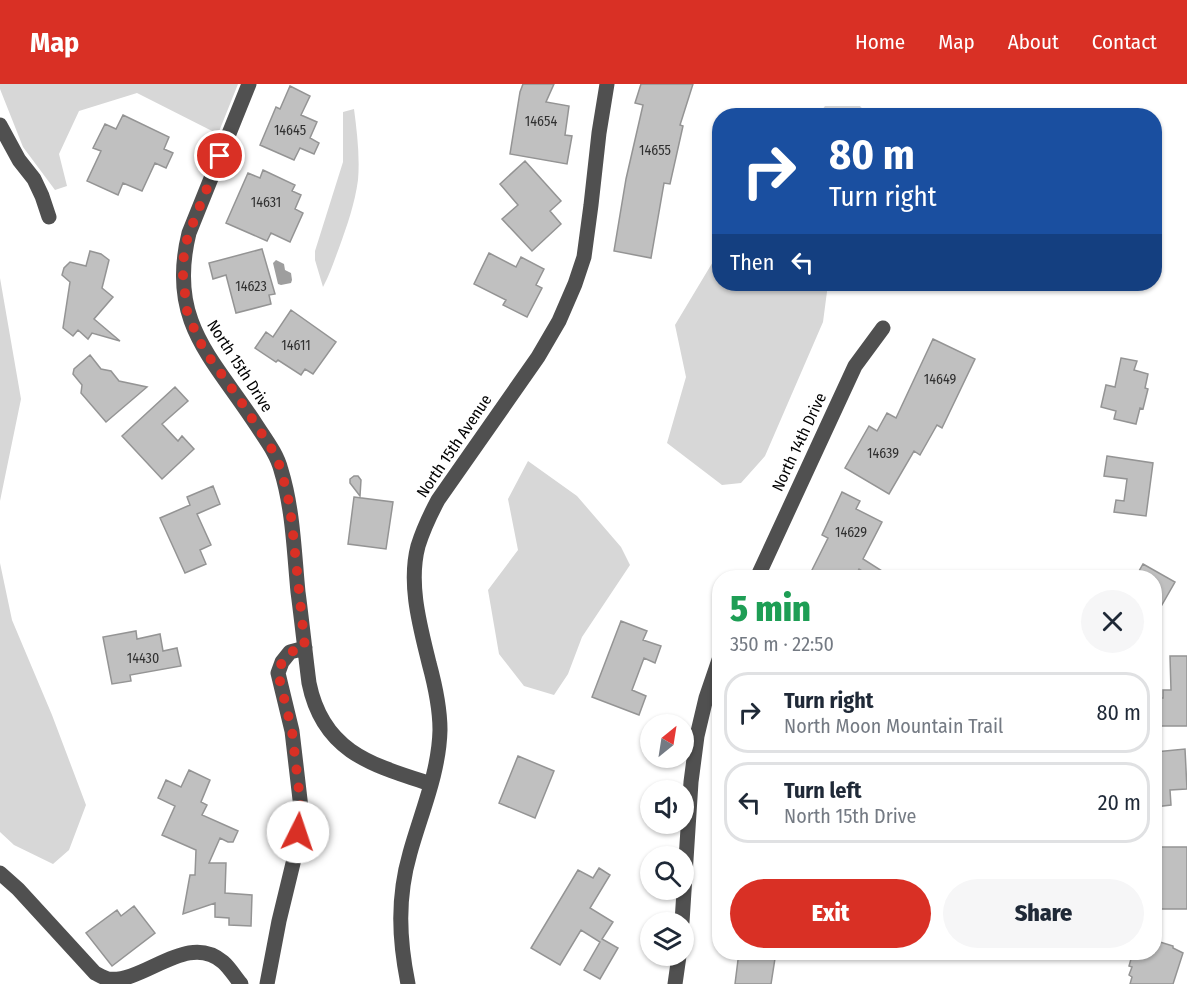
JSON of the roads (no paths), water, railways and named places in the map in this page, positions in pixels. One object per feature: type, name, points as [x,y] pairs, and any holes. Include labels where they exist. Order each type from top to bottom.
[{"type":"street","name":"North 15th Drive","points":[[249,84],[184,250],[183,288],[189,318],[204,350],[244,406],[273,451],[281,469],[290,513],[313,700],[319,714],[341,744],[353,753],[381,768],[431,784]]},
{"type":"street","name":"North 15th Avenue","points":[[408,984],[400,933],[401,895],[409,856],[437,763],[440,730],[435,685],[418,611],[415,578],[417,549],[438,500],[538,357],[559,321],[575,284],[584,257],[607,84]]},
{"type":"street","points":[[0,125],[19,160],[34,179],[49,217]]},
{"type":"street","name":"North 14th Drive","points":[[761,570],[855,366],[883,328]]},
{"type":"street","points":[[267,984],[295,855],[301,808],[292,731],[278,673],[282,662],[290,652],[305,648]]},
{"type":"street","points":[[683,912],[697,736],[712,681]]},
{"type":"street","points":[[0,873],[18,889],[95,973],[108,979],[137,976],[167,961],[197,952],[212,955],[223,962],[241,984]]},
{"type":"street","points":[[675,984],[678,966]]}]
